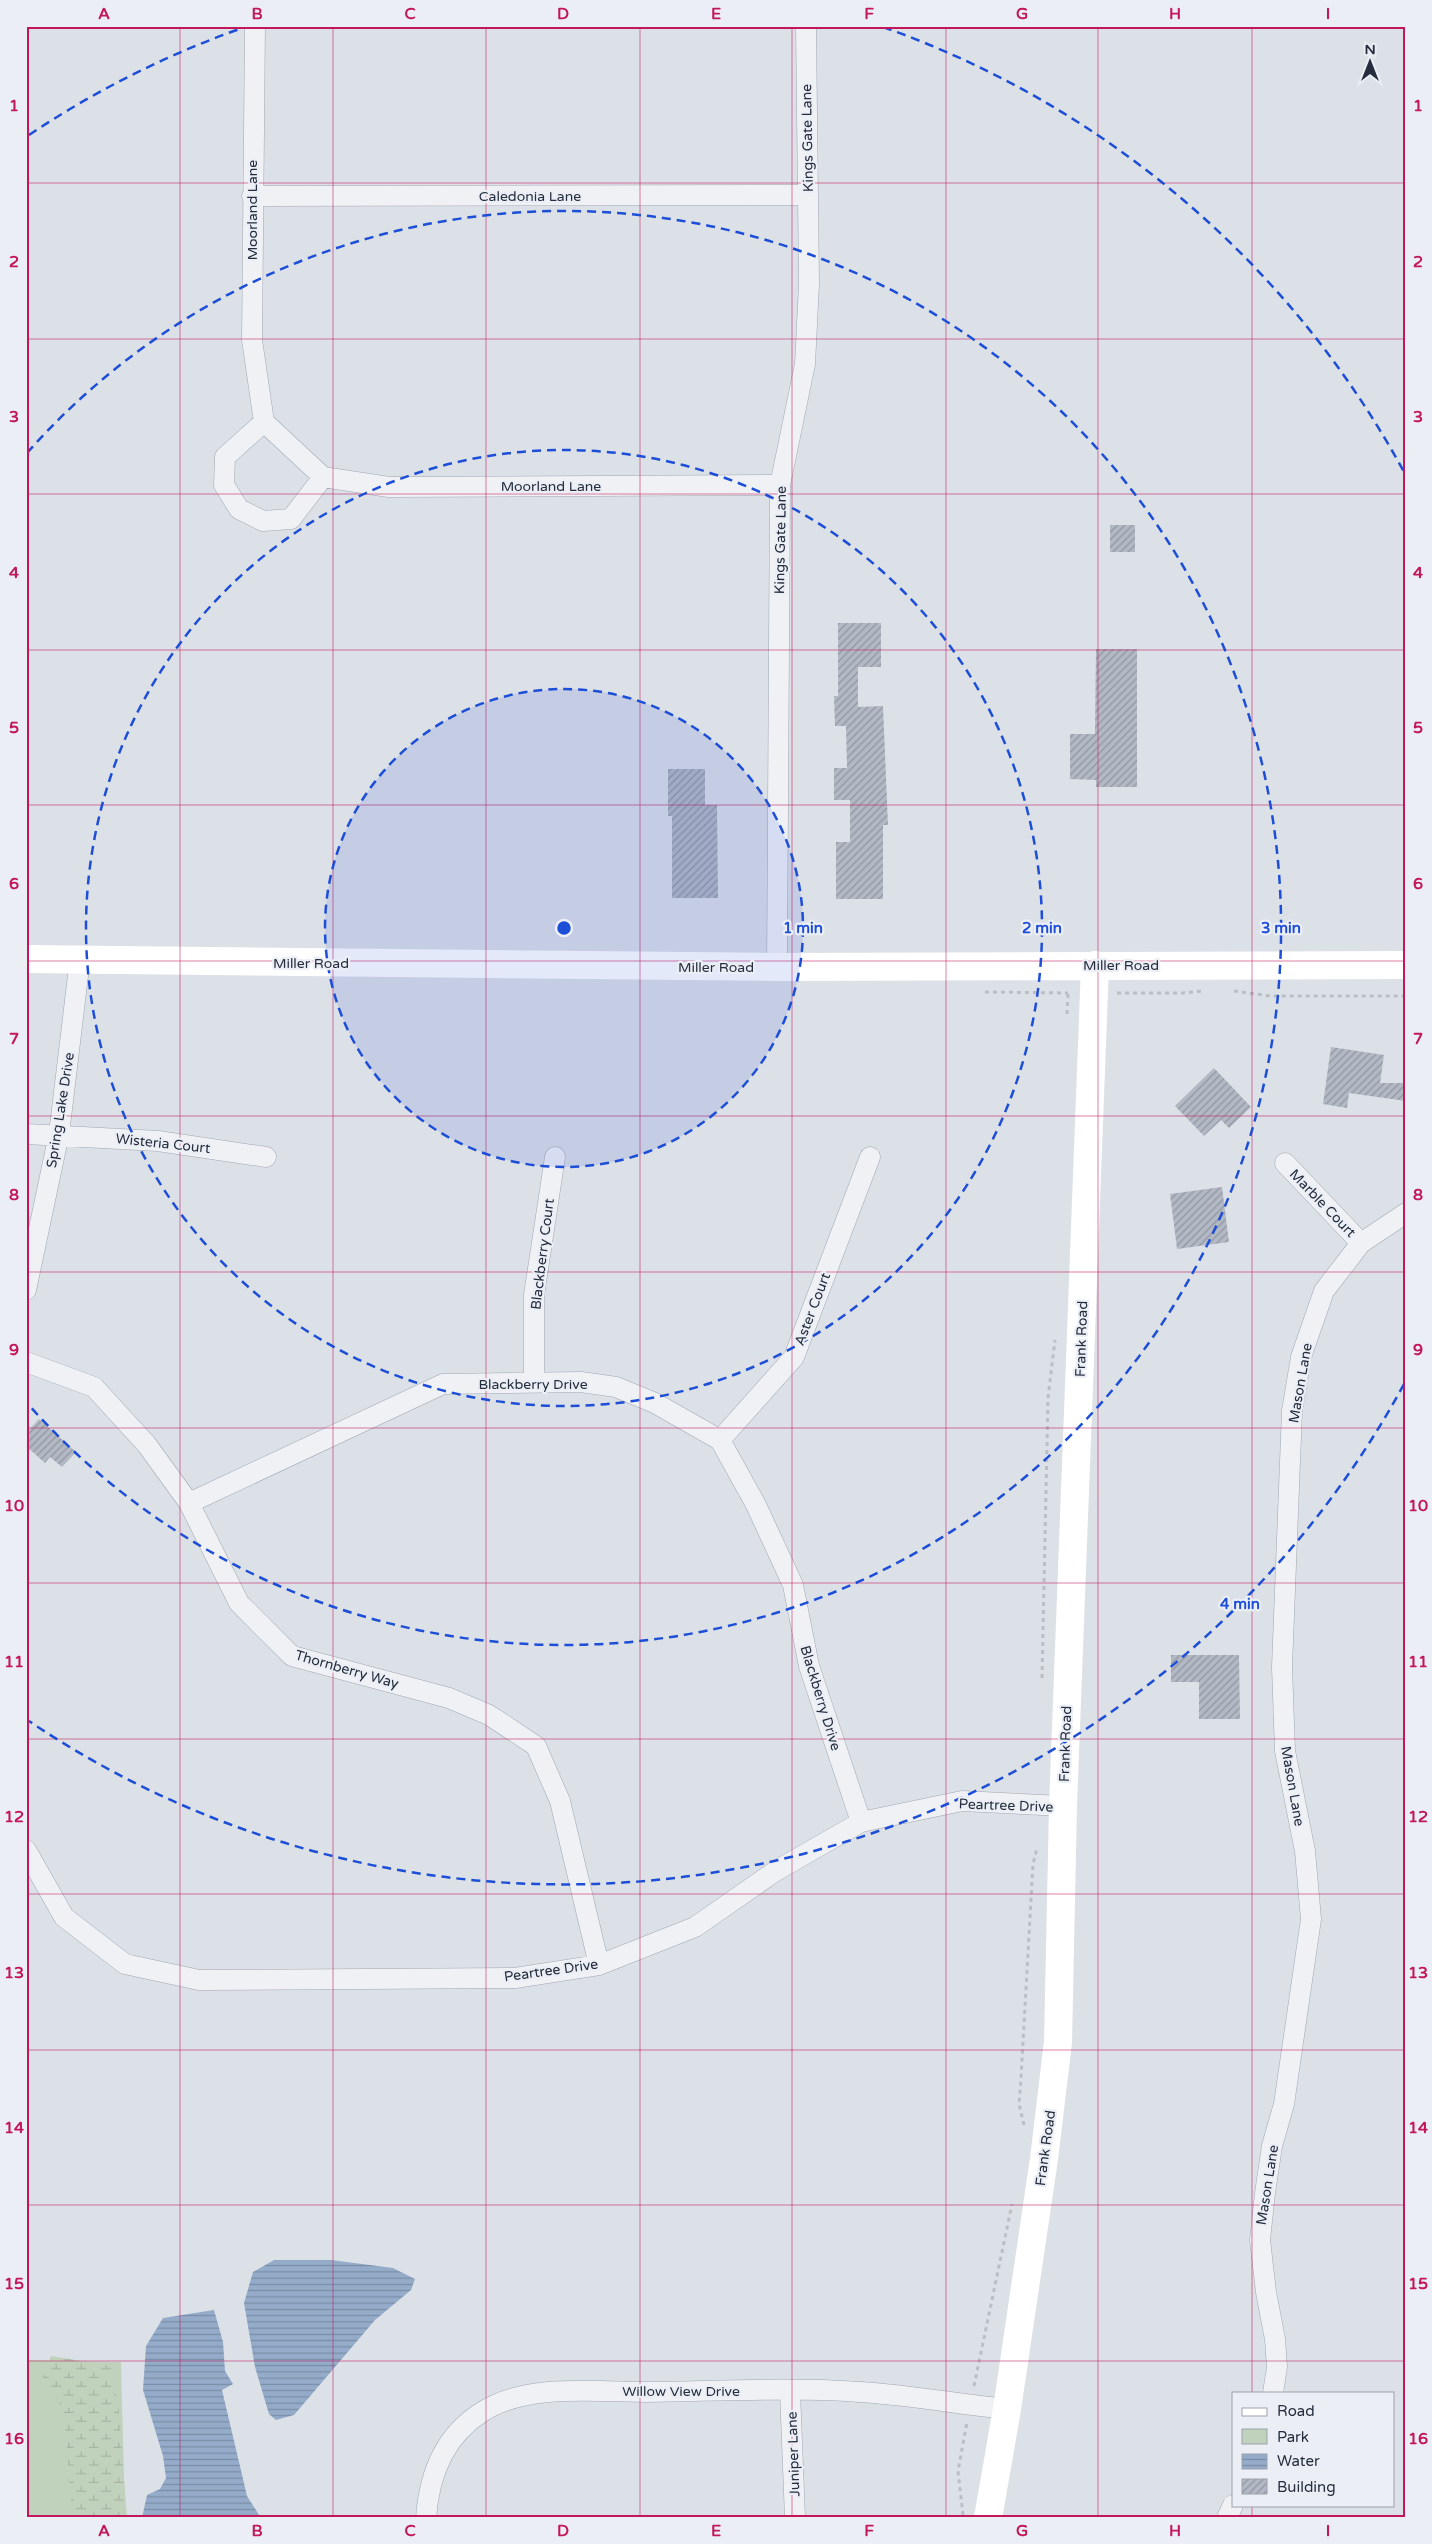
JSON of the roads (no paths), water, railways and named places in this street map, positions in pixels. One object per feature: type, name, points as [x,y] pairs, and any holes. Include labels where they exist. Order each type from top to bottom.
[{"type":"street","name":"Moorland Lane","points":[[255,26],[252,340],[264,422]]},
{"type":"street","name":"Kings Gate Lane","points":[[777,967],[780,485],[805,364],[809,284],[806,26]]},
{"type":"street","name":"Caledonia Lane","points":[[252,196],[808,195]]},
{"type":"street","points":[[264,422],[323,477],[291,519],[263,521],[239,509],[224,485],[225,458],[264,422]]},
{"type":"street","name":"Moorland Lane","points":[[323,477],[388,487],[780,485]]},
{"type":"street","name":"Miller Road","points":[[26,959],[160,962],[777,967],[1406,965]]},
{"type":"street","name":"Spring Lake Drive","points":[[26,1290],[59,1134],[80,959]]},
{"type":"street","name":"Frank Road","points":[[988,2518],[1007,2409],[1044,2159],[1058,2042],[1063,1806],[1095,965]]},
{"type":"street","name":"Wisteria Court","points":[[26,1134],[59,1134],[158,1141],[266,1157]]},
{"type":"street","name":"Blackberry Court","points":[[534,1382],[534,1295],[555,1157]]},
{"type":"street","name":"Aster Court","points":[[720,1440],[794,1357],[870,1157]]},
{"type":"street","name":"Marble Court","points":[[1285,1163],[1361,1243]]},
{"type":"street","name":"Mason Lane","points":[[1273,2392],[1277,2367],[1275,2339],[1266,2292],[1260,2240],[1264,2193],[1272,2146],[1284,2104],[1311,1919],[1305,1851],[1284,1742],[1282,1667],[1292,1411],[1301,1357],[1324,1290],[1361,1243],[1406,1214]]},
{"type":"street","name":"Thornberry Way","points":[[26,1362],[94,1387],[147,1444],[189,1503],[239,1603],[292,1656],[448,1698],[490,1715],[536,1746],[560,1801],[599,1965]]},
{"type":"street","name":"Blackberry Drive","points":[[189,1503],[443,1384],[581,1382],[616,1387],[655,1403],[720,1440],[756,1505],[793,1585],[809,1666],[862,1822]]},
{"type":"street","name":"Peartree Drive","points":[[26,1850],[64,1917],[125,1964],[200,1980],[515,1978],[599,1965],[695,1928],[774,1872],[862,1822],[962,1801],[1063,1806]]},
{"type":"street","name":"Juniper Lane","points":[[790,2391],[795,2518]]},
{"type":"street","name":"Willow View Drive","points":[[426,2518],[428,2493],[437,2462],[454,2436],[482,2412],[517,2396],[568,2392],[860,2392],[1007,2409]]},
{"type":"street","points":[[1227,2518],[1233,2506]]},
{"type":"water","points":[[274,2260],[331,2260],[393,2268],[415,2279],[411,2290],[375,2320],[294,2415],[276,2420],[269,2414],[255,2367],[244,2303],[253,2272]]},
{"type":"water","points":[[214,2310],[223,2342],[225,2371],[233,2384],[222,2390],[247,2496],[261,2518],[142,2518],[147,2495],[160,2489],[166,2478],[163,2456],[143,2390],[146,2346],[163,2318]]}]
